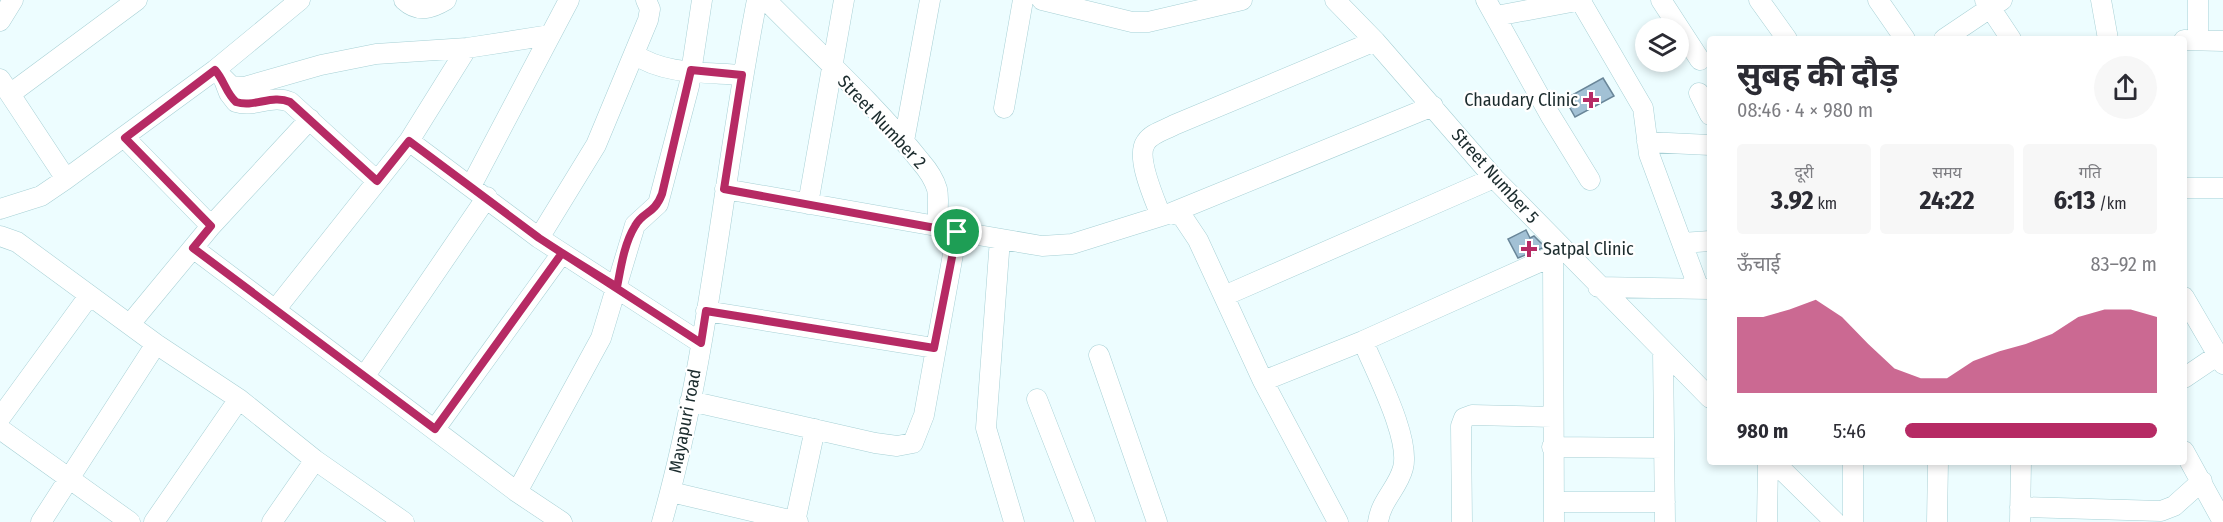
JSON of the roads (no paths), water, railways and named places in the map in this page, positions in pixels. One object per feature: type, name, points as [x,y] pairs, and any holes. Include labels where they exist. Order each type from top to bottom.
[{"type":"street","points":[[0,21],[13,0]]},
{"type":"street","points":[[66,180],[5,86],[137,0]]},
{"type":"street","points":[[0,209],[41,196],[219,75],[300,0]]},
{"type":"street","points":[[404,0],[418,9],[429,9],[446,0]]},
{"type":"street","points":[[471,186],[569,0]]},
{"type":"street","points":[[539,238],[596,145],[648,20],[650,9],[646,0]]},
{"type":"street","points":[[517,492],[601,338],[635,225],[654,211],[662,194],[691,70],[702,0]]},
{"type":"street","name":"Mayapuri road","points":[[662,522],[671,492],[701,343],[742,75],[757,0]]},
{"type":"street","name":"Street Number 2","points":[[766,0],[904,141],[932,176],[937,189],[938,217],[950,229]]},
{"type":"street","points":[[808,204],[844,0]]},
{"type":"street","points":[[904,141],[930,0]]},
{"type":"street","points":[[1004,108],[1023,0]]},
{"type":"street","points":[[1042,0],[1092,7],[1132,22],[1148,22],[1176,8],[1242,0]]},
{"type":"street","name":"Street Number 5","points":[[1335,0],[1433,106],[1559,254],[1598,287],[1707,395]]},
{"type":"street","points":[[1590,180],[1550,115],[1491,8],[1581,0],[1639,98],[1643,108],[1647,142],[1655,173],[1682,243],[1705,289],[1598,287]]},
{"type":"street","points":[[1661,0],[1700,60]]},
{"type":"street","points":[[1759,0],[1785,36]]},
{"type":"street","points":[[1878,0],[1903,36]]},
{"type":"street","points":[[2101,0],[2107,36]]},
{"type":"street","points":[[2198,0],[2191,40],[2223,41]]},
{"type":"street","points":[[1948,36],[1992,2],[2009,36]]},
{"type":"street","points":[[219,75],[231,86],[244,87],[349,59],[467,48],[550,35]]},
{"type":"street","points":[[1166,215],[1144,165],[1143,147],[1146,141],[1174,125],[1375,41]]},
{"type":"street","points":[[275,310],[409,141],[467,48]]},
{"type":"street","points":[[634,54],[655,65],[742,75]]},
{"type":"street","points":[[219,75],[236,102],[252,104],[286,100],[377,181]]},
{"type":"street","points":[[1699,93],[1707,109]]},
{"type":"street","points":[[724,189],[1042,246],[1072,244],[1166,215],[1433,106]]},
{"type":"street","points":[[130,324],[211,226],[310,119]]},
{"type":"street","points":[[125,138],[211,226]]},
{"type":"street","points":[[409,141],[539,238],[701,343]]},
{"type":"street","points":[[1647,142],[1707,146]]},
{"type":"street","points":[[1224,296],[1494,178]]},
{"type":"street","points":[[2187,188],[2223,188]]},
{"type":"street","points":[[364,377],[487,197]]},
{"type":"street","points":[[1166,215],[1177,213],[1187,221],[1263,381],[1338,522]]},
{"type":"street","points":[[690,401],[897,446],[913,443],[924,415],[950,229]]},
{"type":"street","points":[[0,236],[17,242],[156,344],[239,399],[315,460],[404,522]]},
{"type":"street","points":[[992,238],[986,428],[1014,522]]},
{"type":"street","points":[[1682,243],[1707,241]]},
{"type":"street","points":[[193,248],[517,492],[562,522]]},
{"type":"street","points":[[435,429],[562,253]]},
{"type":"street","points":[[1263,381],[1363,341],[1559,254],[1552,417],[1554,522]]},
{"type":"street","points":[[0,418],[89,296]]},
{"type":"street","points":[[2187,302],[2221,359],[2187,376]]},
{"type":"street","points":[[706,311],[934,348]]},
{"type":"street","points":[[1363,341],[1405,448],[1402,472],[1380,509],[1378,522]]},
{"type":"street","points":[[41,522],[156,344]]},
{"type":"street","points":[[1663,351],[1665,522]]},
{"type":"street","points":[[1099,355],[1157,522]]},
{"type":"street","points":[[1688,375],[1707,374]]},
{"type":"street","points":[[154,522],[239,399]]},
{"type":"street","points":[[1037,399],[1085,522]]},
{"type":"street","points":[[1462,522],[1461,426],[1464,418],[1472,415],[1552,417]]},
{"type":"street","points":[[0,429],[130,522]]},
{"type":"street","points":[[671,492],[796,522],[815,429]]},
{"type":"street","points":[[1552,447],[1664,448]]},
{"type":"street","points":[[2187,456],[2223,522]]},
{"type":"street","points":[[272,522],[315,460]]},
{"type":"street","points":[[1767,522],[1768,465]]},
{"type":"street","points":[[1777,465],[1835,522]]},
{"type":"street","points":[[1853,465],[1853,522]]},
{"type":"street","points":[[1937,522],[1938,465]]},
{"type":"street","points":[[2021,465],[2020,514],[2161,511],[2174,506],[2202,481]]},
{"type":"street","points":[[1554,502],[1665,502]]},
{"type":"place","name":"Chaudary Clinic","points":[[1591,100]]},
{"type":"place","name":"Satpal Clinic","points":[[1529,249]]}]
